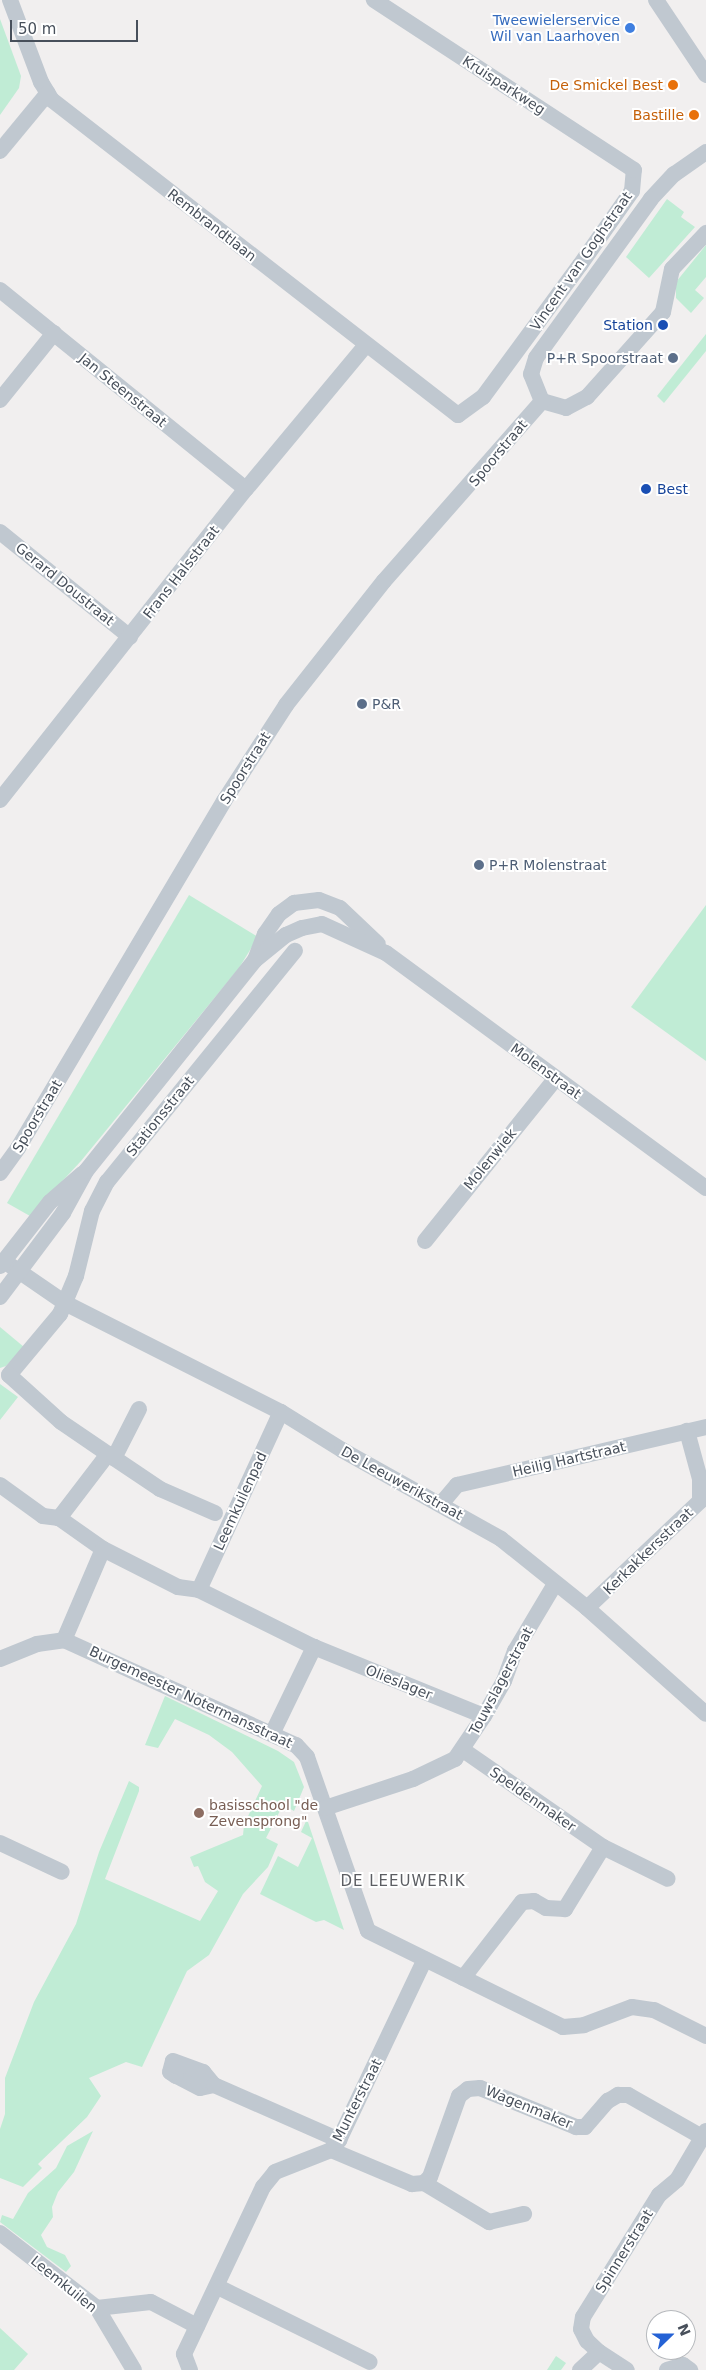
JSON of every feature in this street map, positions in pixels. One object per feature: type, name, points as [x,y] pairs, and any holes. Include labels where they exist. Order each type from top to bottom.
[{"type":"street","name":"Rembrandtlaan","points":[[10,0],[52,100],[458,415]]},
{"type":"street","name":"Kruisparkweg","points":[[374,0],[634,170]]},
{"type":"street","points":[[656,0],[706,75]]},
{"type":"street","points":[[0,151],[48,93]]},
{"type":"street","points":[[706,152],[674,174],[652,199],[536,358],[531,374],[542,401],[566,408],[587,397],[663,312],[672,269],[706,233]]},
{"type":"street","name":"Vincent van Goghstraat","points":[[458,415],[483,397],[632,191],[634,170]]},
{"type":"street","name":"Jan Steenstraat","points":[[0,290],[246,489]]},
{"type":"street","points":[[0,400],[54,333]]},
{"type":"street","name":"Frans Halsstraat","points":[[0,800],[246,489],[366,345]]},
{"type":"street","name":"Spoorstraat","points":[[0,1173],[18,1148],[224,801],[286,705],[384,581],[542,401]]},
{"type":"street","name":"Gerard Doustraat","points":[[0,532],[130,637]]},
{"type":"street","name":"Stationsstraat","points":[[255,960],[265,934],[279,914],[294,903],[319,900],[340,908],[386,953]]},
{"type":"street","name":"Stationsstraat","points":[[0,1297],[63,1213],[86,1171],[255,960],[286,935],[302,928],[322,924],[386,953]]},
{"type":"street","name":"Stationsstraat","points":[[64,1302],[76,1276],[92,1211],[107,1182],[295,951]]},
{"type":"street","name":"Molenstraat","points":[[386,953],[706,1188]]},
{"type":"street","name":"Molenwiek","points":[[425,1241],[556,1078]]},
{"type":"street","name":"Stationsstraat","points":[[2,1263],[50,1202],[86,1171]]},
{"type":"street","name":"De Leeuwerikstraat","points":[[2,1263],[64,1302],[281,1412],[342,1450],[501,1538],[587,1608],[706,1714]]},
{"type":"street","points":[[64,1302],[60,1314],[4,1375],[61,1422],[160,1490],[215,1513]]},
{"type":"street","points":[[59,1518],[111,1456],[140,1409]]},
{"type":"street","name":"Leemkuilenpad","points":[[200,1590],[281,1412]]},
{"type":"street","name":"Heilig Hartstraat","points":[[441,1504],[457,1485],[706,1427]]},
{"type":"street","name":"Kerkakkersstraat","points":[[587,1608],[700,1500],[700,1479],[687,1431]]},
{"type":"street","name":"Olieslager","points":[[2,1491],[43,1516],[59,1518],[103,1549],[178,1587],[200,1590],[314,1647],[484,1716]]},
{"type":"street","points":[[0,1659],[37,1644],[64,1640],[103,1549]]},
{"type":"street","name":"Touwslagerstraat","points":[[325,1808],[430,1773],[455,1759],[463,1750],[484,1716],[504,1681],[515,1651],[556,1584]]},
{"type":"street","name":"Burgemeester Notermansstraat","points":[[64,1640],[296,1745],[307,1757],[368,1931],[563,2027],[584,2025],[632,2007],[654,2010],[706,2036]]},
{"type":"street","points":[[272,1734],[314,1647]]},
{"type":"street","name":"Speldenmaker","points":[[463,1750],[603,1847],[668,1878]]},
{"type":"street","points":[[0,1843],[62,1872]]},
{"type":"street","points":[[463,1978],[522,1902],[534,1901],[546,1908],[565,1909],[603,1847]]},
{"type":"street","name":"Munterstraat","points":[[190,2370],[184,2354],[218,2287],[263,2187],[275,2172],[335,2145],[425,1958]]},
{"type":"street","points":[[214,2084],[412,2184],[424,2183],[489,2222],[524,2214]]},
{"type":"street","name":"Wagenmaker","points":[[424,2183],[430,2177],[459,2096],[468,2088],[480,2088],[576,2127],[585,2127],[608,2101],[618,2095],[628,2095],[703,2141]]},
{"type":"street","name":"Spinnerstraat","points":[[627,2370],[599,2352],[587,2341],[581,2329],[583,2317],[659,2195],[677,2180],[703,2141]]},
{"type":"street","name":"Leemkuilen","points":[[0,2233],[96,2308],[134,2370]]},
{"type":"street","points":[[218,2287],[370,2362]]},
{"type":"street","points":[[96,2308],[151,2302],[197,2326]]},
{"type":"street","points":[[580,2370],[599,2352]]},
{"type":"street","points":[[667,2370],[683,2365],[690,2370]]},
{"type":"green space","points":[[0,19],[21,76],[19,88],[0,115]]},
{"type":"green space","points":[[667,199],[684,212],[681,217],[695,227],[649,278],[626,257]]},
{"type":"green space","points":[[706,245],[706,277],[695,290],[704,298],[691,313],[676,298],[676,282]]},
{"type":"green space","points":[[706,334],[706,351],[664,403],[657,396]]},
{"type":"green space","points":[[189,895],[258,937],[239,968],[81,1161],[30,1216],[7,1203]]},
{"type":"green space","points":[[706,905],[706,1061],[631,1007]]},
{"type":"green space","points":[[0,1327],[24,1347],[6,1366],[0,1368]]},
{"type":"green space","points":[[0,1384],[18,1397],[0,1420]]},
{"type":"green space","points":[[165,1696],[278,1751],[294,1762],[304,1787],[294,1811],[283,1805],[266,1838],[278,1844],[268,1867],[243,1894],[209,1955],[187,1971],[142,2067],[126,2062],[89,2078],[101,2096],[87,2117],[38,2164],[42,2168],[23,2187],[0,2178],[0,2129],[5,2114],[5,2078],[34,2002],[76,1924],[99,1852],[129,1781],[139,1787],[139,1791],[105,1879],[200,1921],[218,1891],[205,1882],[198,1866],[194,1867],[190,1857],[243,1835],[244,1825],[262,1786],[232,1752],[209,1735],[175,1719],[158,1748],[145,1745]]},
{"type":"green space","points":[[307,1819],[344,1930],[324,1920],[316,1922],[260,1894],[278,1856],[298,1867],[312,1838],[301,1832]]},
{"type":"green space","points":[[93,2131],[74,2172],[58,2192],[52,2207],[53,2217],[41,2235],[47,2247],[65,2255],[71,2266],[66,2272],[0,2222],[2,2215],[13,2219],[28,2193],[56,2168],[67,2146]]},
{"type":"green space","points":[[0,2328],[28,2354],[14,2370],[0,2370]]},
{"type":"green space","points":[[556,2356],[566,2363],[561,2370],[547,2370]]},
{"type":"place","name":"Tweewielerservice Wil van Laarhoven","points":[[630,28]]},
{"type":"place","name":"De Smickel Best","points":[[673,85]]},
{"type":"place","name":"Bastille","points":[[694,115]]},
{"type":"place","name":"Station","points":[[663,325]]},
{"type":"place","name":"P+R Spoorstraat","points":[[673,358]]},
{"type":"place","name":"Best","points":[[646,489]]},
{"type":"place","name":"P&R","points":[[362,704]]},
{"type":"place","name":"P+R Molenstraat","points":[[479,865]]},
{"type":"place","name":"basisschool \"de Zevensprong\"","points":[[199,1813]]},
{"type":"district","name":"DE LEEUWERIK","points":[[403,1882]]}]
